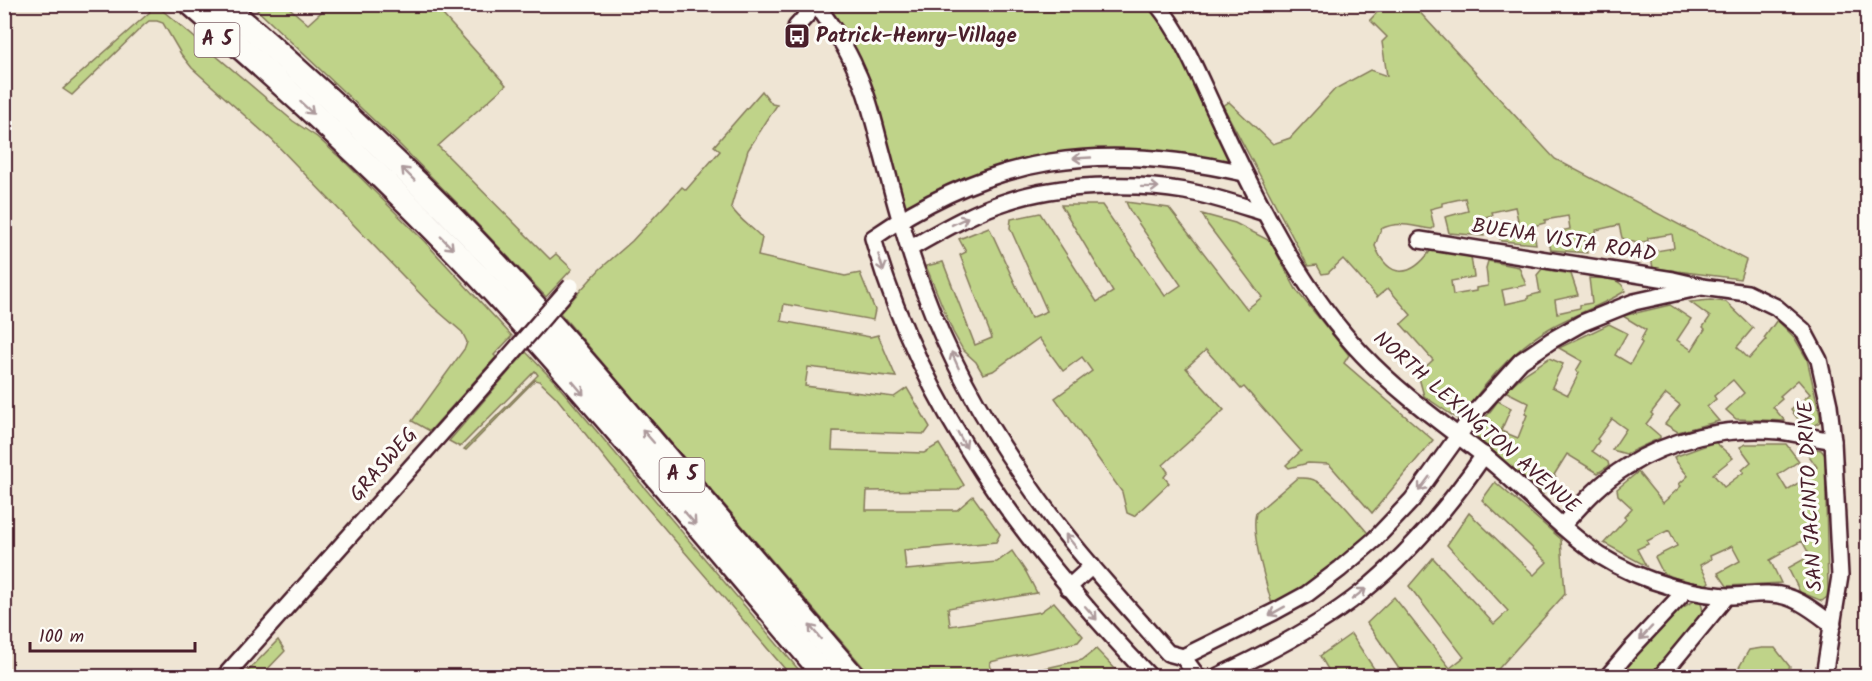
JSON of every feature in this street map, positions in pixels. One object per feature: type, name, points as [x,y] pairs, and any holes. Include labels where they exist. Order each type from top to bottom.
[{"type":"highway","name":"A 5","points":[[176,4],[220,42],[264,68]]},
{"type":"highway","name":"A 5","points":[[191,4],[359,155],[510,309],[825,676]]},
{"type":"highway","name":"A 5","points":[[223,4],[300,71],[422,187],[508,276],[853,676]]},
{"type":"highway","name":"A 5","points":[[246,4],[282,40],[300,71]]},
{"type":"street","name":"NORTH LEXINGTON AVENUE","points":[[1157,4],[1186,50],[1265,213],[1314,294],[1340,329],[1378,369],[1457,437],[1484,455],[1586,546],[1620,567],[1654,582],[1685,591],[1726,596],[1782,595],[1795,599],[1833,625]]},
{"type":"street","points":[[796,27],[816,5],[834,29],[857,72],[874,119],[899,219],[924,293],[960,372],[1001,444],[1024,480],[1092,566],[1168,653],[1183,657],[1197,676]]},
{"type":"street","points":[[1149,676],[1068,588],[1002,503],[970,453],[936,392],[909,334],[883,271],[873,238],[899,219],[969,184],[995,174],[1051,160],[1140,157],[1180,161],[1244,173]]},
{"type":"street","points":[[909,249],[953,225],[1006,201],[1055,189],[1164,188],[1220,199],[1265,213]]},
{"type":"street","name":"BUENA VISTA ROAD","points":[[1420,240],[1702,286]]},
{"type":"street","name":"GRASWEG","points":[[225,676],[573,284]]},
{"type":"street","name":"SAN JACINTO DRIVE","points":[[1183,657],[1306,594],[1374,540],[1412,500],[1496,387],[1521,361],[1582,323],[1634,302],[1702,286],[1747,293],[1762,299],[1789,316],[1803,330],[1819,360],[1825,381],[1833,441],[1840,576],[1824,676]]},
{"type":"street","points":[[1562,525],[1592,493],[1624,468],[1650,453],[1681,441],[1716,433],[1749,430],[1779,431],[1833,441]]},
{"type":"street","points":[[1218,676],[1267,653],[1318,623],[1361,593],[1392,566],[1424,533],[1459,492],[1484,455]]},
{"type":"street","points":[[1068,588],[1092,566]]},
{"type":"street","points":[[1608,676],[1685,591]]},
{"type":"street","points":[[1661,676],[1726,596]]},
{"type":"green space","points":[[816,4],[1157,5],[1244,173],[1219,167],[1051,160],[899,219],[874,119]]},
{"type":"green space","points":[[145,5],[156,5],[347,164],[425,242],[512,336],[430,431],[412,421],[465,348],[467,342],[462,332],[432,306],[272,140],[192,68],[163,23],[149,21],[72,95],[63,89],[150,12]]},
{"type":"green space","points":[[252,5],[286,5],[308,24],[329,5],[434,5],[506,85],[438,146],[550,259],[556,254],[572,269],[546,297],[401,146]]},
{"type":"green space","points":[[1384,5],[1413,5],[1555,159],[1746,260],[1740,279],[1653,268],[1650,252],[1674,248],[1672,234],[1648,238],[1648,241],[1636,243],[1622,238],[1619,225],[1596,230],[1596,233],[1584,236],[1587,253],[1551,250],[1547,234],[1570,229],[1568,216],[1545,220],[1545,223],[1533,226],[1536,244],[1501,241],[1495,226],[1518,220],[1515,207],[1492,212],[1493,215],[1481,218],[1484,236],[1449,233],[1445,217],[1468,211],[1465,198],[1442,203],[1442,206],[1430,209],[1434,227],[1432,229],[1394,225],[1381,229],[1375,246],[1387,265],[1394,270],[1408,270],[1416,266],[1431,250],[1471,257],[1474,277],[1451,281],[1453,295],[1476,291],[1476,288],[1488,286],[1486,268],[1488,261],[1519,267],[1526,285],[1502,290],[1505,304],[1528,299],[1528,296],[1540,293],[1537,275],[1542,269],[1571,274],[1578,295],[1555,300],[1557,313],[1592,303],[1589,278],[1615,281],[1623,286],[1625,291],[1550,328],[1524,346],[1489,381],[1459,420],[1424,396],[1418,374],[1433,360],[1401,324],[1411,315],[1388,288],[1377,297],[1343,259],[1328,273],[1322,274],[1317,265],[1308,266],[1223,106],[1229,102],[1273,144],[1290,138],[1335,89],[1370,70],[1387,76],[1382,42],[1387,37],[1370,20]]},
{"type":"green space","points":[[762,91],[772,104],[777,105],[748,150],[731,207],[762,238],[758,256],[845,276],[860,273],[875,310],[873,320],[784,304],[781,321],[870,337],[878,335],[896,377],[808,367],[805,386],[894,397],[907,388],[930,427],[925,434],[833,431],[832,450],[924,453],[939,444],[964,485],[958,490],[867,491],[866,510],[957,510],[973,496],[1000,534],[996,542],[904,550],[906,570],[997,562],[1012,551],[1037,593],[948,608],[950,626],[1040,612],[1054,602],[1083,636],[1078,642],[990,662],[992,676],[871,676],[560,313],[599,270],[632,241],[682,187],[686,190],[720,151],[714,146]]},
{"type":"green space","points":[[1126,202],[1169,208],[1247,309],[1262,297],[1202,214],[1235,223],[1270,241],[1297,291],[1349,355],[1344,363],[1433,440],[1372,513],[1329,464],[1308,463],[1289,468],[1286,465],[1301,451],[1244,387],[1241,389],[1206,350],[1186,368],[1224,410],[1163,465],[1168,472],[1164,477],[1169,483],[1134,516],[1127,513],[1122,492],[1055,398],[1092,371],[1082,357],[1063,371],[1039,338],[993,371],[983,374],[976,362],[963,350],[953,332],[926,266],[943,262],[975,345],[992,338],[960,255],[966,252],[959,239],[989,227],[1031,318],[1047,311],[1010,228],[1011,219],[1040,213],[1097,302],[1113,292],[1061,205],[1102,205],[1165,296],[1181,285]]},
{"type":"green space","points":[[1710,300],[1726,302],[1753,328],[1737,347],[1749,359],[1766,340],[1764,338],[1777,320],[1794,337],[1807,359],[1820,422],[1811,426],[1803,424],[1791,410],[1810,394],[1798,380],[1780,396],[1782,399],[1773,407],[1785,421],[1736,419],[1726,410],[1744,393],[1733,380],[1714,396],[1716,399],[1707,407],[1719,421],[1678,432],[1665,424],[1680,405],[1666,394],[1651,413],[1653,415],[1646,424],[1660,438],[1626,454],[1612,450],[1626,429],[1612,419],[1597,439],[1599,441],[1592,451],[1608,462],[1609,466],[1598,473],[1567,454],[1554,475],[1556,477],[1543,494],[1473,434],[1498,401],[1511,408],[1501,431],[1518,438],[1529,403],[1505,391],[1526,373],[1549,358],[1563,364],[1552,387],[1568,395],[1582,361],[1559,348],[1609,324],[1627,333],[1615,355],[1630,364],[1642,343],[1640,341],[1646,330],[1623,316],[1670,305],[1691,319],[1677,340],[1692,350],[1710,317],[1690,302]]},
{"type":"green space","points":[[526,352],[555,382],[804,676],[791,676],[611,466],[556,397],[539,381],[535,380],[466,450],[464,449],[538,375],[535,371],[460,447],[449,441]]},
{"type":"green space","points":[[1715,442],[1733,458],[1713,474],[1724,487],[1744,472],[1742,470],[1751,462],[1740,447],[1746,444],[1786,444],[1799,461],[1778,475],[1787,490],[1808,477],[1807,474],[1817,467],[1802,446],[1821,450],[1825,455],[1828,589],[1827,597],[1822,601],[1800,592],[1788,568],[1810,556],[1802,541],[1770,560],[1781,583],[1727,586],[1718,573],[1740,561],[1732,546],[1710,556],[1711,559],[1700,565],[1709,582],[1706,585],[1686,582],[1663,573],[1655,557],[1677,546],[1669,530],[1637,549],[1646,566],[1604,543],[1626,519],[1624,517],[1632,508],[1618,495],[1617,489],[1638,472],[1663,503],[1688,476],[1674,457]]},
{"type":"green space","points":[[1297,478],[1311,479],[1323,486],[1339,500],[1374,540],[1274,612],[1257,548],[1256,513]]},
{"type":"green space","points":[[1495,482],[1561,539],[1565,594],[1492,676],[1404,676],[1367,623],[1394,597],[1450,668],[1464,657],[1409,586],[1433,558],[1494,624],[1508,611],[1447,545],[1469,513],[1534,575],[1547,562],[1482,500]]},
{"type":"green space","points":[[1694,601],[1701,602],[1704,617],[1655,676],[1618,676],[1672,613]]},
{"type":"green space","points":[[1351,634],[1379,676],[1332,676],[1320,656]]},
{"type":"green space","points":[[278,640],[285,651],[261,676],[243,676]]},
{"type":"green space","points":[[1775,648],[1790,667],[1782,676],[1734,676],[1749,650]]},
{"type":"green space","points":[[1096,649],[1122,676],[1010,676],[1082,660]]},
{"type":"place","name":"Patrick-Henry-Village","points":[[797,36]]}]
